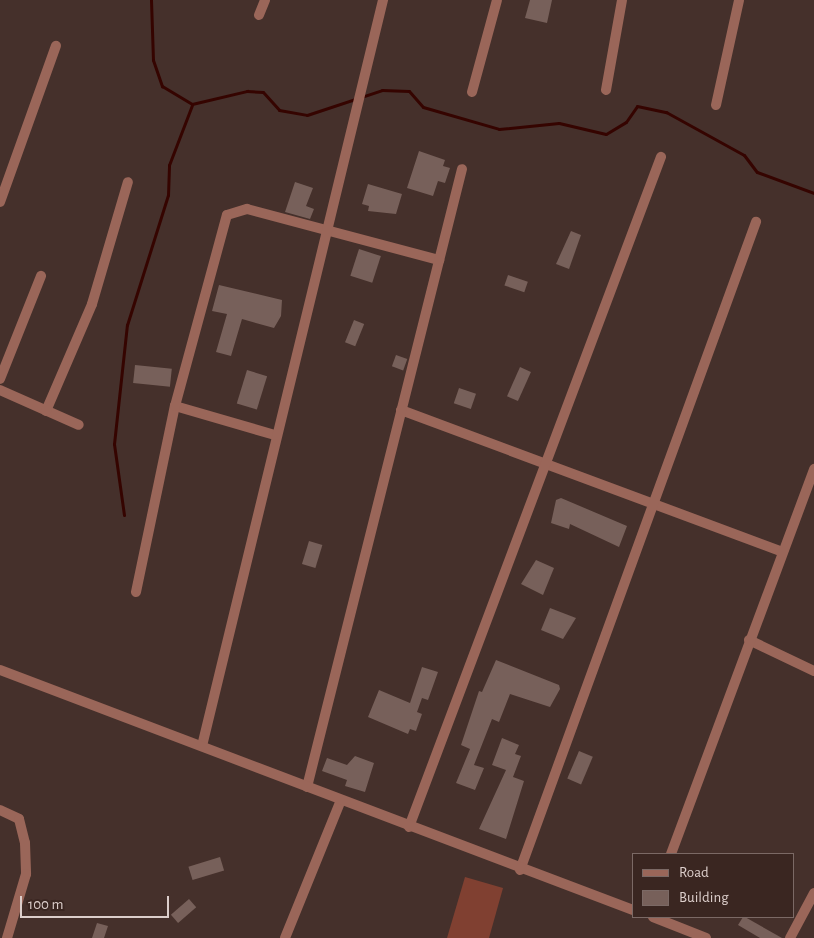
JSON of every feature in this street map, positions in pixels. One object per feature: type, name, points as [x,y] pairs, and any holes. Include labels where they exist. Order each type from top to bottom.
[{"type":"street","points":[[259,15],[264,0]]},
{"type":"street","points":[[202,746],[275,435],[327,231],[353,138],[366,68],[383,0]]},
{"type":"street","points":[[472,92],[497,0]]},
{"type":"street","points":[[606,90],[622,0]]},
{"type":"street","points":[[716,105],[739,0]]},
{"type":"street","points":[[0,202],[56,46]]},
{"type":"street","points":[[409,827],[544,463],[661,157]]},
{"type":"street","points":[[307,787],[462,169]]},
{"type":"street","points":[[46,411],[92,304],[128,182]]},
{"type":"street","points":[[136,592],[175,406],[227,215],[247,209],[439,260]]},
{"type":"street","points":[[520,870],[756,222]]},
{"type":"street","points":[[0,379],[40,276]]},
{"type":"street","points":[[0,390],[78,425]]},
{"type":"street","points":[[175,406],[275,435]]},
{"type":"street","points":[[402,410],[782,552]]},
{"type":"street","points":[[671,853],[814,469]]},
{"type":"street","points":[[749,640],[814,671]]},
{"type":"street","points":[[0,670],[202,746],[520,870],[632,910]]},
{"type":"street","points":[[285,938],[341,800]]},
{"type":"street","points":[[0,810],[19,818],[25,843],[26,874],[9,933],[0,924]]},
{"type":"street","points":[[790,938],[814,893]]},
{"type":"street","points":[[655,918],[691,935],[706,938]]},
{"type":"shaded area","points":[[465,877],[503,888],[489,938],[447,938]]},
{"type":"building","points":[[530,0],[552,0],[547,23],[525,18]]},
{"type":"building","points":[[419,151],[445,160],[443,166],[450,168],[445,183],[438,181],[433,196],[407,188]]},
{"type":"building","points":[[295,182],[313,188],[306,206],[314,209],[310,219],[285,212]]},
{"type":"building","points":[[368,184],[402,194],[396,214],[368,211],[369,206],[362,204]]},
{"type":"building","points":[[571,231],[581,235],[569,269],[556,264]]},
{"type":"building","points":[[359,249],[381,256],[372,283],[350,276]]},
{"type":"building","points":[[508,275],[528,282],[524,292],[504,285]]},
{"type":"building","points":[[219,285],[282,300],[281,316],[274,328],[242,319],[231,356],[216,352],[227,314],[212,311]]},
{"type":"building","points":[[354,320],[364,324],[355,346],[345,342]]},
{"type":"building","points":[[396,355],[407,359],[403,370],[392,366]]},
{"type":"building","points":[[135,365],[172,369],[170,387],[133,383]]},
{"type":"building","points":[[520,367],[531,372],[518,401],[507,396]]},
{"type":"building","points":[[247,370],[267,376],[257,410],[237,403]]},
{"type":"building","points":[[459,388],[476,394],[471,409],[454,403]]},
{"type":"building","points":[[561,498],[627,526],[619,547],[570,524],[569,529],[551,523],[556,500]]},
{"type":"building","points":[[309,541],[322,545],[315,568],[302,564]]},
{"type":"building","points":[[536,560],[554,568],[543,595],[521,584]]},
{"type":"building","points":[[550,608],[576,618],[563,639],[541,630]]},
{"type":"building","points":[[496,660],[559,685],[560,689],[550,707],[510,694],[499,722],[492,719],[474,765],[484,768],[475,790],[456,783],[470,749],[461,745],[479,691],[482,692]]},
{"type":"building","points":[[422,667],[438,672],[428,700],[422,698],[417,712],[422,714],[416,731],[410,729],[408,734],[368,717],[379,690],[410,703]]},
{"type":"building","points":[[502,738],[519,745],[515,754],[521,756],[513,777],[524,781],[506,839],[479,829],[506,770],[492,765]]},
{"type":"building","points":[[579,751],[593,757],[581,784],[567,779]]},
{"type":"building","points":[[355,756],[374,763],[365,792],[345,786],[347,780],[322,771],[327,758],[347,765]]},
{"type":"building","points":[[220,857],[224,870],[193,880],[188,867]]},
{"type":"building","points":[[189,899],[196,907],[178,923],[171,915]]},
{"type":"building","points":[[742,918],[747,918],[782,938],[760,938],[738,925]]},
{"type":"building","points":[[97,923],[108,926],[104,938],[92,938]]},
{"type":"waterway","points":[[151,0],[153,60],[162,86],[192,104],[247,91],[263,92],[279,110],[307,115],[382,90],[409,91],[423,107],[499,129],[559,123],[606,134],[626,122],[637,106],[666,112],[744,155],[757,172],[814,193]]},
{"type":"waterway","points":[[124,515],[114,444],[127,325],[168,195],[169,165],[192,105]]}]
